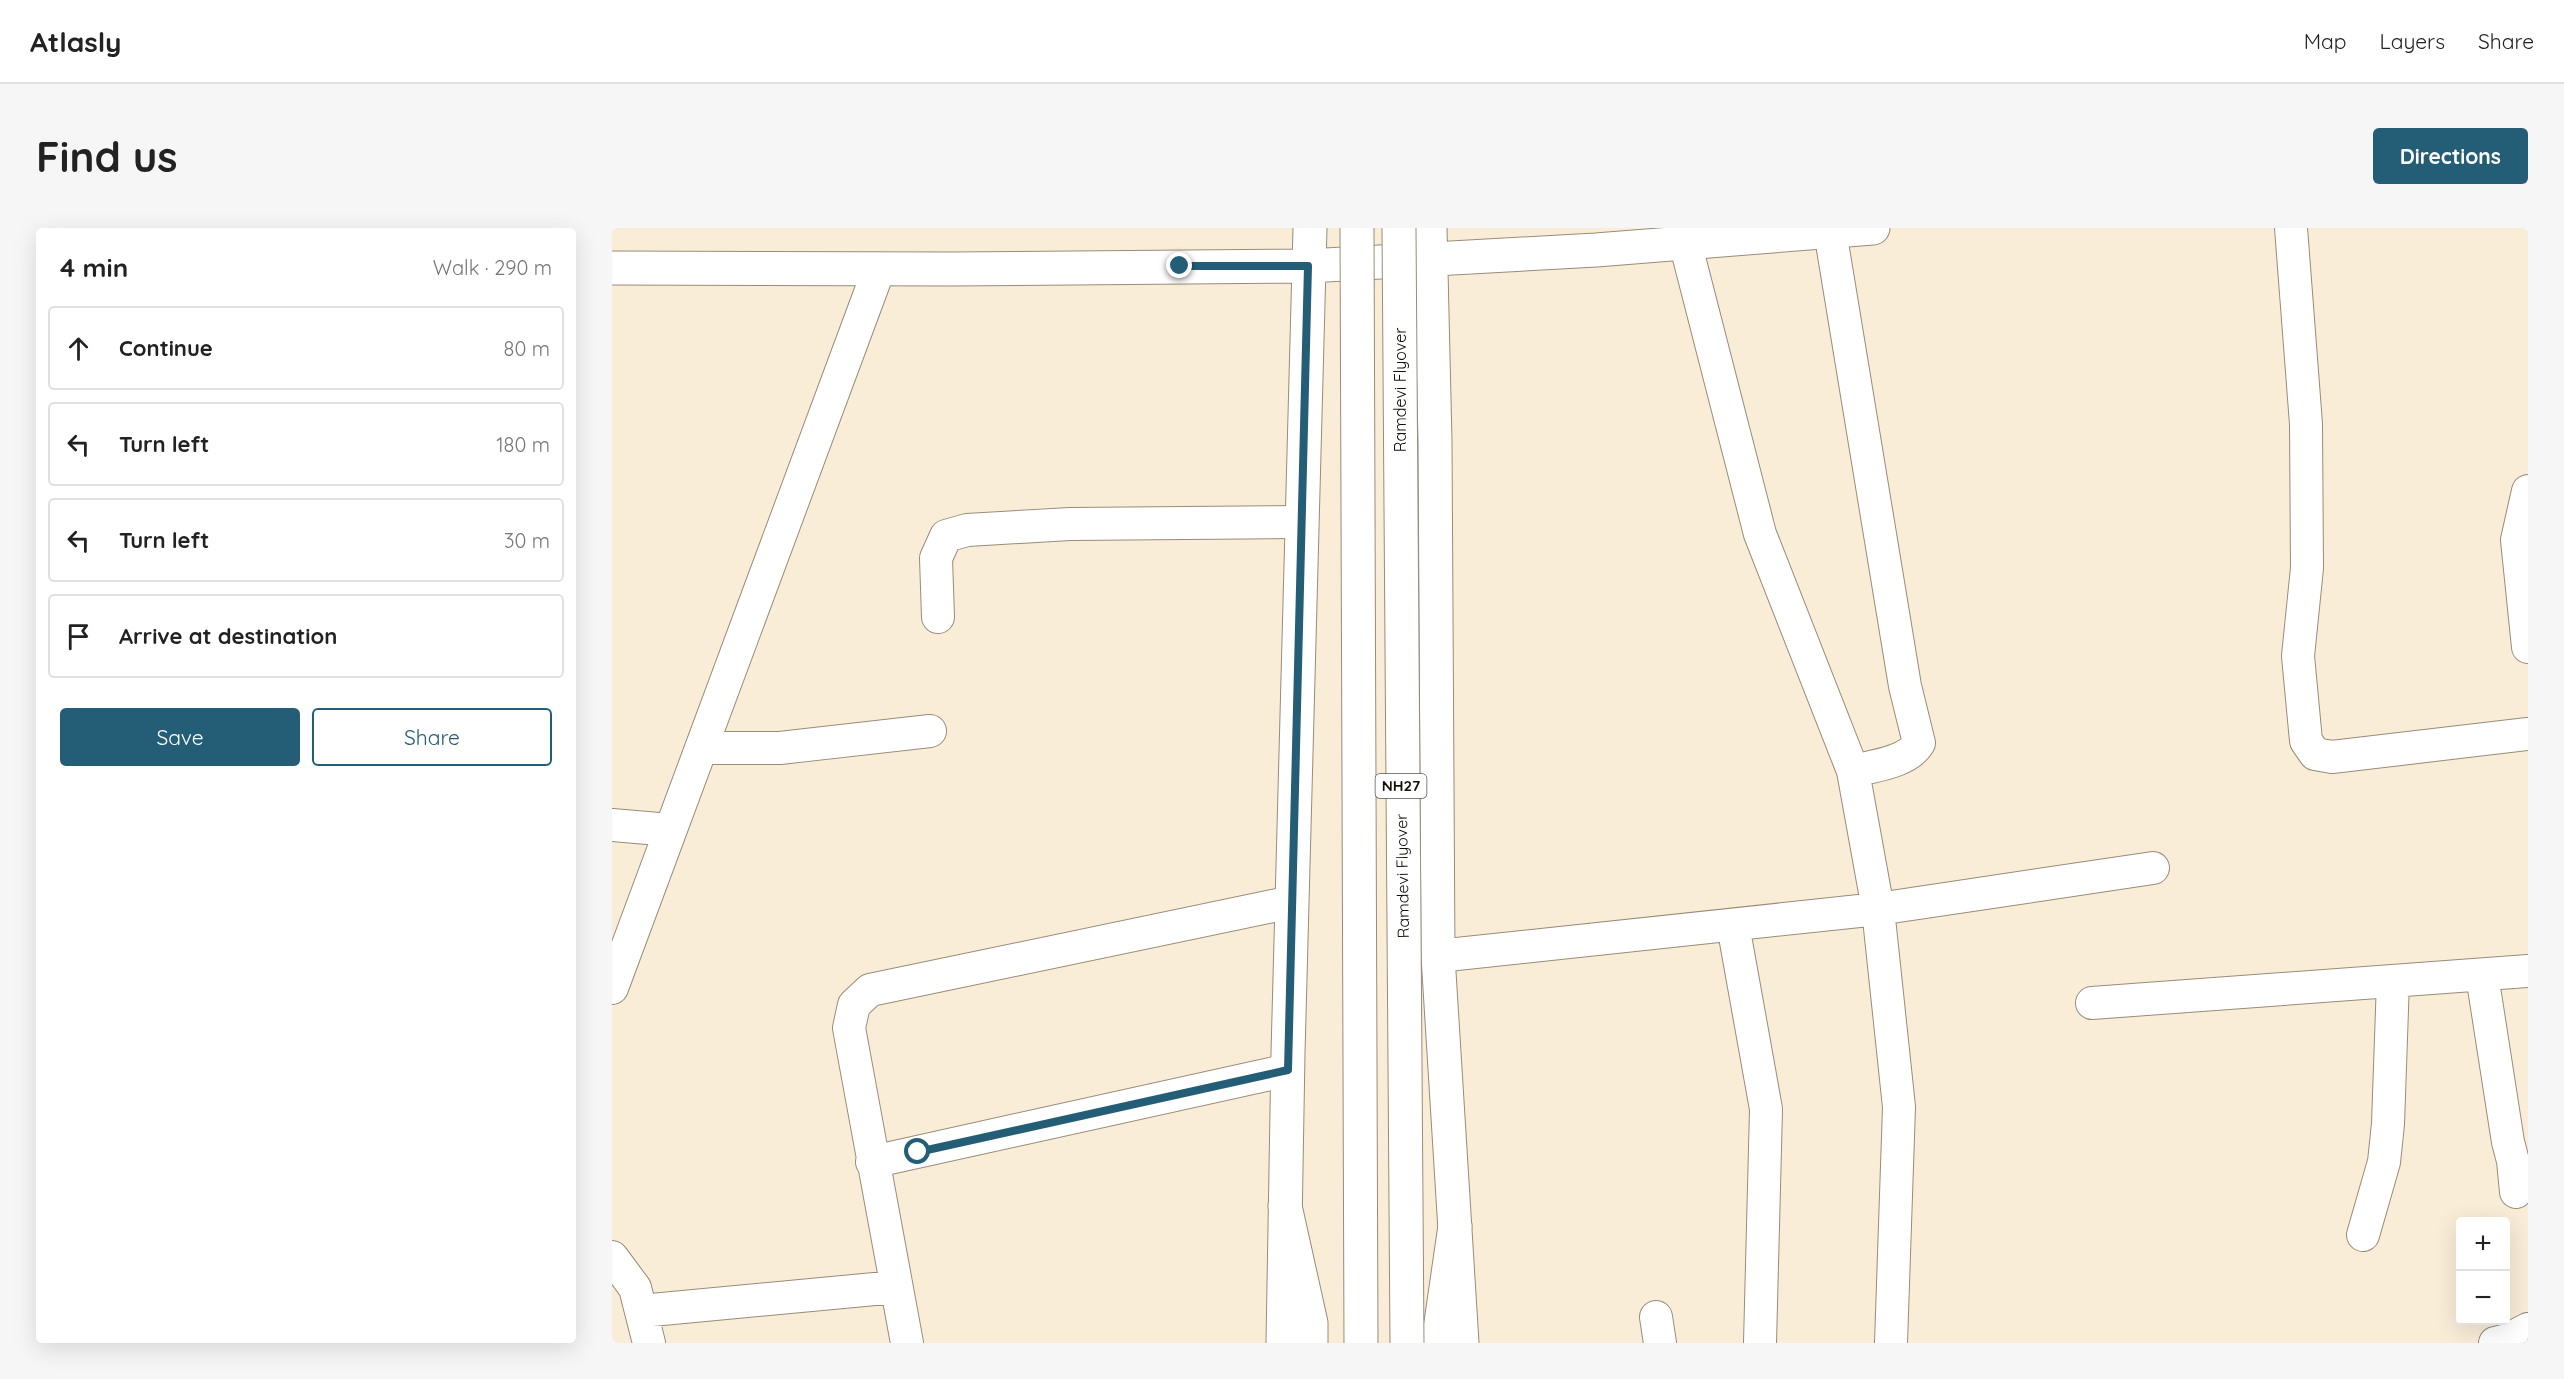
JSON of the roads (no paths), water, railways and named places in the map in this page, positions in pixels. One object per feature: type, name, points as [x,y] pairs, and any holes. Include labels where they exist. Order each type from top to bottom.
[{"type":"main road","points":[[1282,1343],[1310,228]]},
{"type":"main road","name":"NH27","points":[[1357,228],[1361,1343]]},
{"type":"main road","name":"Ramdevi Flyover","points":[[1399,228],[1407,1343]]},
{"type":"main road","points":[[612,268],[1308,266],[1431,244],[1596,250],[1874,228]]},
{"type":"main road","points":[[1431,244],[1438,956],[1462,1343]]},
{"type":"main road","points":[[1285,1206],[1311,1323],[1311,1343]]},
{"type":"main road","points":[[1438,1343],[1455,1226]]},
{"type":"street","points":[[2291,228],[2306,424],[2307,568],[2298,656],[2306,741],[2315,754],[2331,757],[2528,734]]},
{"type":"street","points":[[1830,231],[1905,686],[1919,742],[1915,749],[1896,759],[1853,771]]},
{"type":"street","points":[[1685,242],[1760,534],[1853,771],[1878,909],[1899,1107],[1891,1343]]},
{"type":"street","points":[[612,988],[879,268]]},
{"type":"street","points":[[2528,491],[2517,540],[2528,647]]},
{"type":"street","points":[[938,617],[936,558],[946,536],[967,530],[1070,524],[1301,522]]},
{"type":"street","points":[[701,748],[780,748],[930,731]]},
{"type":"street","points":[[612,825],[670,830]]},
{"type":"street","points":[[1438,956],[1878,909],[2153,868]]},
{"type":"street","points":[[907,1343],[849,1028],[854,1005],[870,990],[1292,902]]},
{"type":"street","points":[[1733,925],[1766,1109],[1760,1343]]},
{"type":"street","points":[[2092,1003],[2528,972]]},
{"type":"street","points":[[2482,975],[2508,1143],[2513,1161],[2516,1192]]},
{"type":"street","points":[[2363,1235],[2374,1204],[2384,1162],[2388,1124],[2393,981]]},
{"type":"street","points":[[872,1162],[1288,1070]]},
{"type":"street","points":[[612,1257],[635,1288],[649,1343]]},
{"type":"street","points":[[641,1311],[896,1287]]},
{"type":"street","points":[[2495,1343],[2508,1340],[2528,1329]]}]
